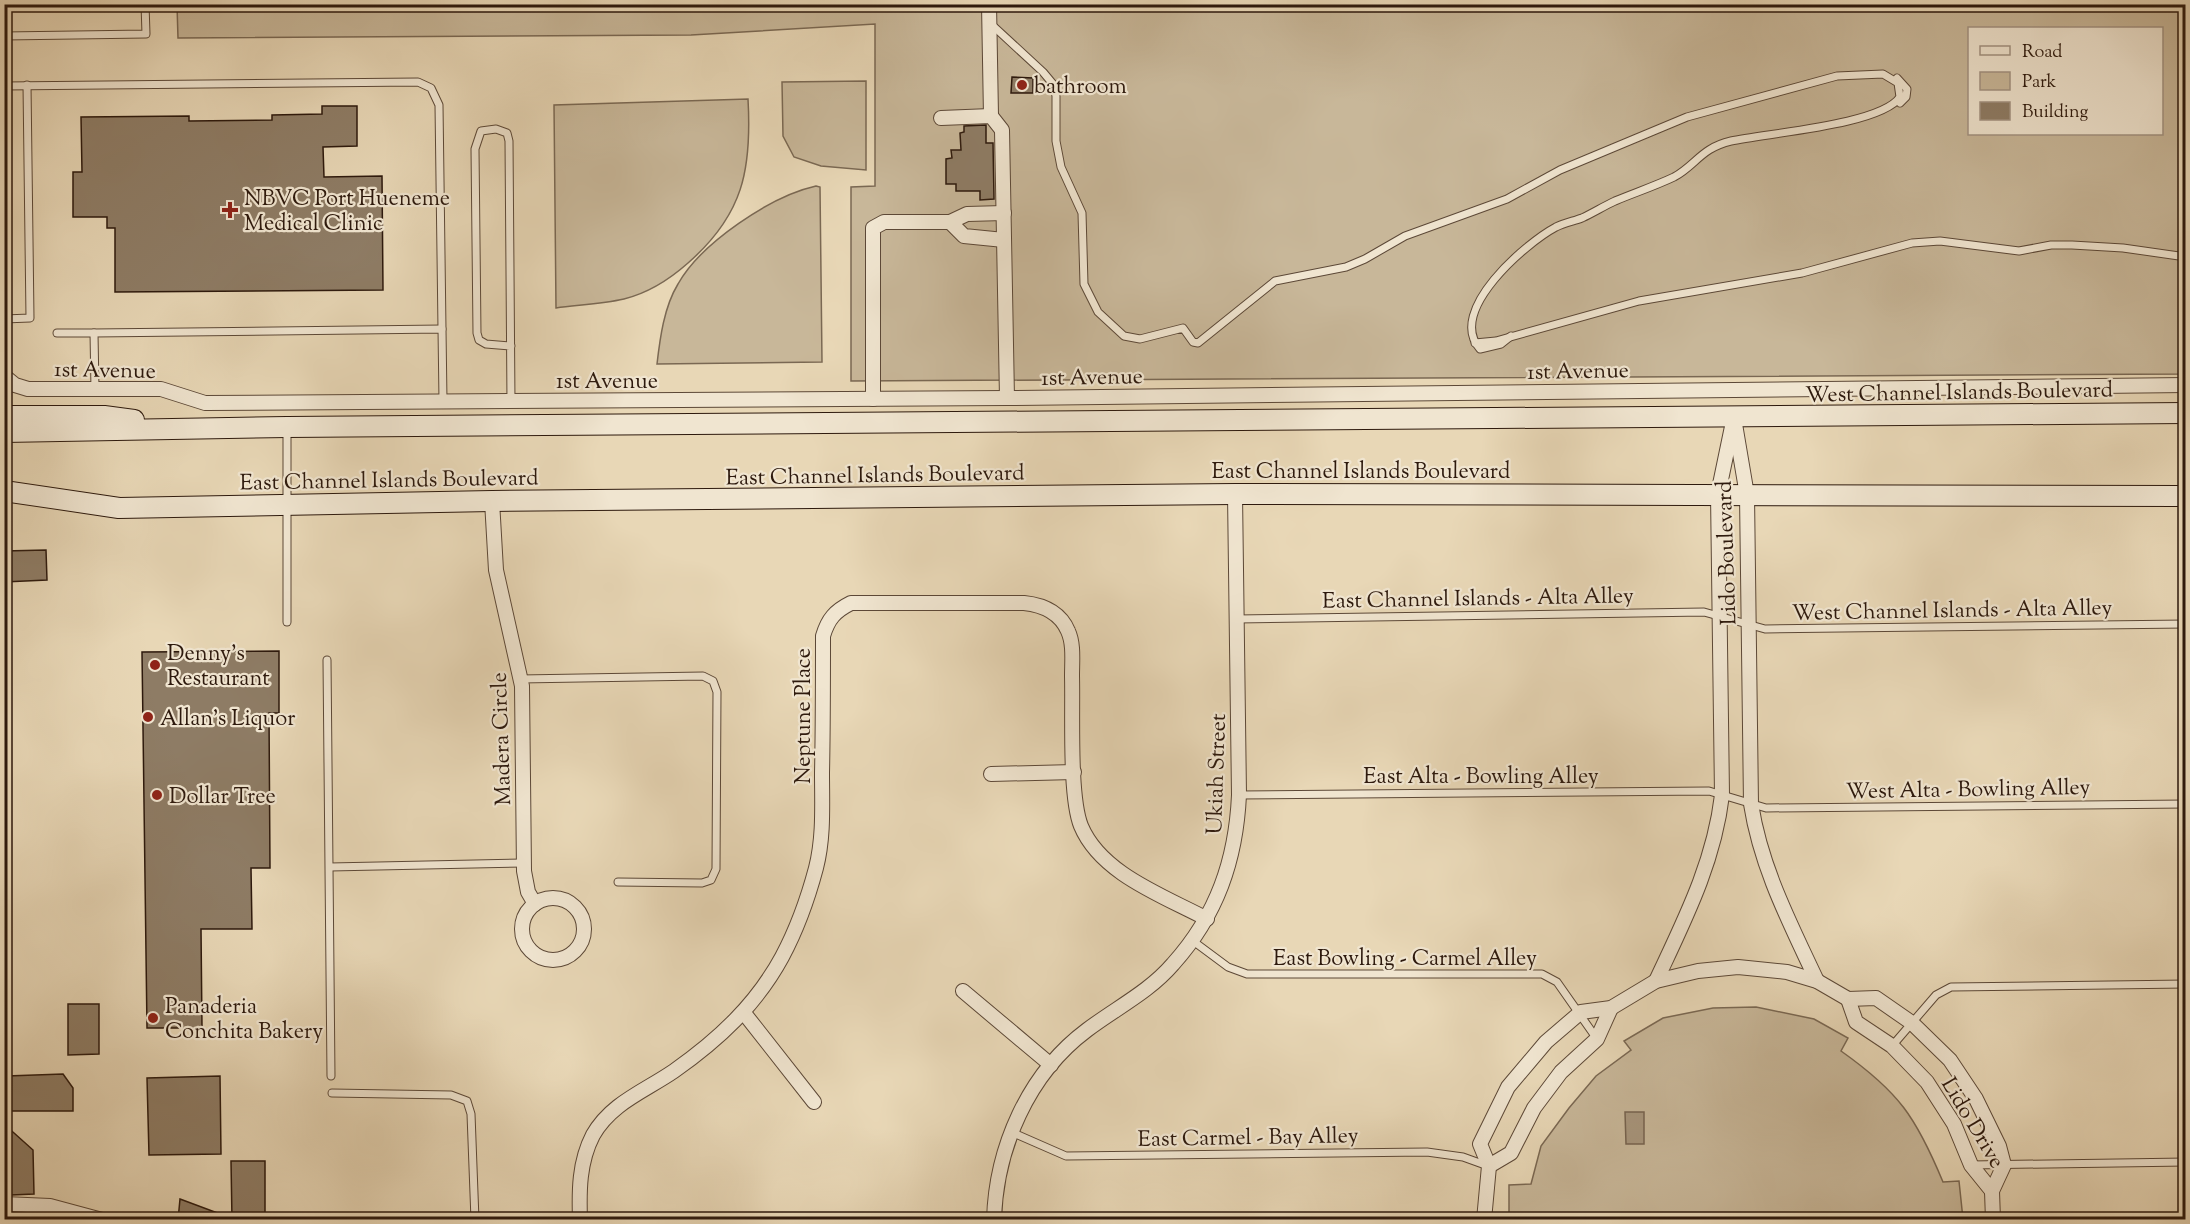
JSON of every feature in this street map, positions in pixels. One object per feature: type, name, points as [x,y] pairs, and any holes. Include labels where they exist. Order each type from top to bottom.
[{"type":"main road","name":"West Channel Islands Boulevard","points":[[1734,417],[2186,413]]},
{"type":"main road","points":[[4,416],[104,416],[196,429]]},
{"type":"main road","points":[[4,432],[1734,417]]},
{"type":"main road","name":"East Channel Islands Boulevard","points":[[4,491],[119,508],[492,501],[1235,494],[1747,495]]},
{"type":"main road","points":[[1747,495],[2186,496]]},
{"type":"street","points":[[989,4],[991,116],[1002,130],[1007,398]]},
{"type":"street","points":[[941,118],[991,116]]},
{"type":"street","points":[[873,399],[873,228],[884,222],[950,222],[967,214],[1004,213]]},
{"type":"street","points":[[950,222],[964,236],[1004,240]]},
{"type":"street","name":"1st Avenue","points":[[5,377],[15,385],[28,389],[161,389],[205,403],[1007,398],[2186,385]]},
{"type":"street","name":"Lido Boulevard","points":[[1656,981],[1708,864],[1722,795],[1718,494],[1734,417]]},
{"type":"street","name":"Lido Boulevard","points":[[1734,417],[1747,495],[1751,804],[1756,834],[1768,875],[1817,981]]},
{"type":"street","name":"Ukiah Street","points":[[994,1220],[998,1178],[1011,1132],[1030,1095],[1051,1065],[1087,1030],[1153,984],[1193,940],[1207,919],[1225,880],[1232,854],[1239,795],[1235,494]]},
{"type":"street","name":"Madera Circle","points":[[492,501],[496,570],[520,679],[524,863],[528,892],[536,904]]},
{"type":"street","name":"Neptune Place","points":[[580,1220],[579,1183],[585,1154],[593,1135],[605,1118],[620,1104],[709,1046],[744,1013],[781,958],[798,922],[817,867],[822,834],[823,636],[832,616],[851,603],[1024,603],[1048,609],[1060,618],[1072,643],[1074,772],[1077,811],[1081,826],[1092,843],[1127,876],[1207,919]]},
{"type":"street","points":[[991,774],[1074,772]]},
{"type":"street","points":[[544,900],[564,901],[578,913],[582,922],[582,940],[570,955],[549,960],[539,957],[524,942],[523,921],[536,904],[544,900]]},
{"type":"street","points":[[1484,1220],[1489,1166],[1480,1144],[1508,1087],[1546,1042],[1581,1012],[1611,1008],[1656,981],[1698,971],[1738,967],[1787,972],[1817,981]]},
{"type":"street","name":"Lido Drive","points":[[1817,981],[1848,999],[1876,998],[1912,1023],[1950,1060],[1965,1081],[1999,1146],[2004,1165],[1992,1191],[1993,1220]]},
{"type":"street","points":[[963,991],[1051,1065]]},
{"type":"street","name":"Lido Drive","points":[[1848,999],[1856,1022],[1892,1046],[1927,1082],[1942,1103],[1971,1165],[1992,1191]]},
{"type":"street","points":[[1489,1166],[1511,1153],[1546,1090],[1597,1039],[1611,1008]]},
{"type":"street","points":[[744,1013],[814,1102]]},
{"type":"street","points":[[4,1204],[50,1206],[102,1220]]},
{"type":"lane","points":[[4,36],[146,34],[145,4]]},
{"type":"lane","points":[[989,23],[1053,84],[1056,96],[1056,141],[1061,167],[1082,213],[1084,284],[1098,312],[1124,336],[1140,339],[1183,328],[1193,342],[1198,343],[1275,281],[1356,263],[1405,236],[1507,199],[1560,170],[1687,117],[1838,76],[1883,74],[1893,78],[1900,89],[1900,97],[1887,110],[1808,129],[1730,141],[1708,148],[1677,175],[1557,226],[1534,242],[1492,284],[1476,304],[1471,320],[1475,343],[1480,349],[1491,348],[1511,336],[1639,301],[1802,273],[1912,243],[1940,241],[2019,251],[2051,245],[2122,248],[2186,257]]},
{"type":"lane","points":[[4,86],[418,82],[430,88],[439,105],[443,403]]},
{"type":"lane","points":[[4,319],[30,318],[27,85]]},
{"type":"lane","points":[[511,346],[486,344],[479,340],[476,309],[477,137],[481,131],[496,129],[507,133],[509,141],[511,346],[511,402]]},
{"type":"lane","points":[[57,333],[442,329]]},
{"type":"lane","points":[[94,333],[95,390]]},
{"type":"lane","points":[[287,428],[287,622]]},
{"type":"lane","name":"East Channel Islands - Alta Alley","points":[[1237,619],[1704,612],[1720,616]]},
{"type":"lane","name":"West Channel Islands - Alta Alley","points":[[1720,616],[1765,629],[2186,624]]},
{"type":"lane","points":[[327,660],[331,1076]]},
{"type":"lane","points":[[520,679],[703,676],[713,681],[717,692],[716,869],[711,880],[702,883],[618,882]]},
{"type":"lane","name":"East Alta - Bowling Alley","points":[[1239,795],[1709,791],[1751,804]]},
{"type":"lane","name":"West Alta - Bowling Alley","points":[[1751,804],[1766,808],[2186,804]]},
{"type":"lane","points":[[330,867],[524,863]]},
{"type":"lane","name":"East Bowling - Carmel Alley","points":[[1193,940],[1228,967],[1246,974],[1542,974],[1557,982],[1581,1012],[1597,1039]]},
{"type":"lane","points":[[1892,1046],[1936,995],[1958,986],[2186,984]]},
{"type":"lane","points":[[332,1093],[451,1095],[467,1101],[471,1114],[475,1220]]},
{"type":"lane","name":"East Carmel - Bay Alley","points":[[1011,1132],[1066,1156],[1427,1152],[1463,1157],[1489,1166]]},
{"type":"lane","points":[[1971,1165],[2186,1162]]},
{"type":"green space","points":[[177,5],[2185,5],[2185,374],[851,381],[851,187],[875,186],[875,24],[691,35],[178,38]]},
{"type":"green space","points":[[866,81],[866,170],[821,166],[794,157],[783,136],[782,82]]},
{"type":"green space","points":[[748,99],[748,148],[740,190],[732,209],[707,245],[674,275],[642,293],[616,301],[556,308],[554,105]]},
{"type":"green space","points":[[816,186],[820,187],[822,362],[657,364],[661,333],[669,303],[689,268],[739,223],[779,200]]},
{"type":"green space","points":[[1756,1007],[1814,1019],[1848,1038],[1841,1051],[1878,1080],[1904,1108],[1924,1140],[1943,1182],[1959,1181],[1963,1219],[1509,1219],[1509,1185],[1531,1184],[1541,1146],[1596,1076],[1631,1050],[1624,1041],[1663,1018],[1713,1008]]},
{"type":"shaded area","points":[[1625,1112],[1644,1112],[1644,1144],[1626,1144]]},
{"type":"building","name":"bathroom","points":[[1012,77],[1033,78],[1033,93],[1011,93]]},
{"type":"building","points":[[322,106],[357,106],[357,146],[323,147],[324,177],[382,176],[383,290],[115,292],[115,228],[107,228],[107,217],[73,217],[73,172],[82,172],[81,117],[189,116],[189,121],[272,120],[272,115],[322,114]]},
{"type":"building","points":[[986,125],[986,143],[993,143],[994,199],[980,200],[980,191],[956,191],[956,184],[946,184],[946,159],[952,158],[951,150],[961,150],[960,133],[964,132],[964,126]]},
{"type":"building","points":[[46,550],[47,580],[4,582],[4,551]]},
{"type":"building","points":[[279,651],[279,713],[269,713],[270,868],[251,868],[252,929],[201,929],[202,1028],[147,1028],[142,652]]},
{"type":"building","points":[[68,1004],[99,1004],[99,1054],[68,1055]]},
{"type":"building","points":[[63,1074],[73,1088],[73,1111],[8,1111],[7,1076]]},
{"type":"building","points":[[220,1076],[221,1154],[149,1155],[147,1078]]},
{"type":"building","points":[[4,1124],[33,1150],[34,1194],[11,1195],[4,1189]]},
{"type":"building","points":[[231,1161],[265,1161],[265,1220],[232,1220]]},
{"type":"building","points":[[180,1199],[231,1218],[231,1220],[178,1220]]},
{"type":"place","name":"bathroom","points":[[1022,85]]},
{"type":"place","name":"NBVC Port Hueneme Medical Clinic","points":[[230,210]]},
{"type":"place","name":"Denny's Restaurant","points":[[155,665]]},
{"type":"place","name":"Allan's Liquor","points":[[148,717]]},
{"type":"place","name":"Dollar Tree","points":[[157,795]]},
{"type":"place","name":"Panaderia Conchita Bakery","points":[[153,1018]]}]
